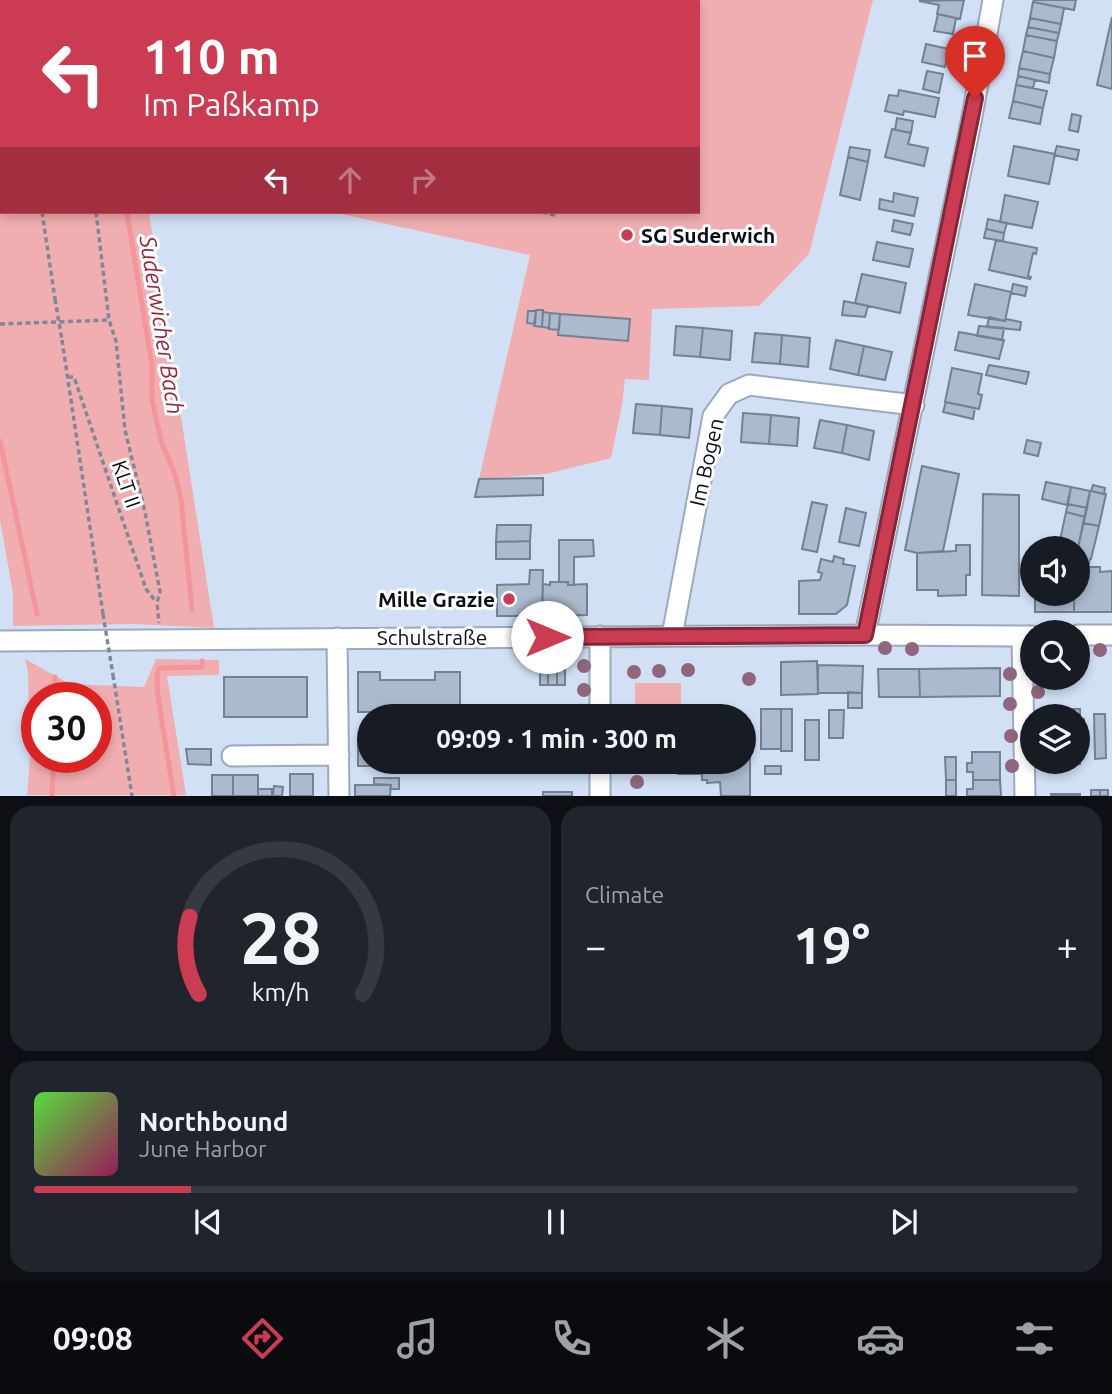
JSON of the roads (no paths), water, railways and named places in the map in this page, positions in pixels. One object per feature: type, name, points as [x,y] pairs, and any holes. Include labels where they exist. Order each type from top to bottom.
[{"type":"street","points":[[865,635],[914,405],[993,0]]},
{"type":"street","name":"Im Bogen","points":[[671,636],[713,416],[729,394],[748,385],[914,405]]},
{"type":"street","points":[[1090,635],[1112,635]]},
{"type":"street","points":[[600,636],[600,704]]},
{"type":"street","name":"Schulstraße","points":[[0,641],[1020,636]]},
{"type":"street","points":[[337,638],[339,796]]},
{"type":"street","points":[[1025,796],[1026,690]]},
{"type":"street","points":[[232,756],[339,755]]},
{"type":"street","points":[[600,774],[600,796]]},
{"type":"waterway","name":"Suderwicher Bach","points":[[127,214],[152,366],[152,401],[162,444],[175,474],[181,499],[192,609]]},
{"type":"waterway","name":"Suderwicher Bach","points":[[0,441],[37,614]]},
{"type":"waterway","name":"Suderwicher Bach","points":[[174,796],[157,676],[159,668],[202,667],[202,661]]},
{"type":"waterway","name":"Suderwicher Bach","points":[[55,677],[55,682]]},
{"type":"waterway","name":"Suderwicher Bach","points":[[52,796],[53,773]]},
{"type":"place","name":"SG Suderwich","points":[[627,235]]},
{"type":"place","name":"Mille Grazie","points":[[509,599]]}]
